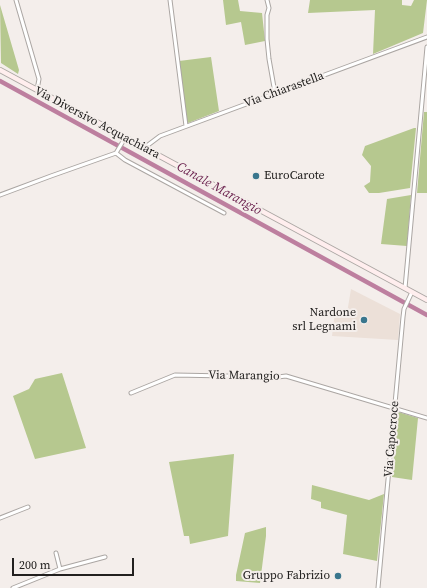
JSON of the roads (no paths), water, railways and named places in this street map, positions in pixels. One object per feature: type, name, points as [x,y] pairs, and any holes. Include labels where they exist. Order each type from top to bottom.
[{"type":"main road","name":"Via Diversivo Acquachiara","points":[[0,70],[405,289],[411,294],[427,300]]},
{"type":"street","points":[[16,0],[39,79],[37,90]]},
{"type":"street","points":[[170,0],[186,126]]},
{"type":"street","points":[[267,0],[269,8],[267,16],[267,39],[275,93]]},
{"type":"street","name":"Via Chiarastella","points":[[144,148],[160,136],[427,37]]},
{"type":"street","points":[[405,289],[427,47]]},
{"type":"street","points":[[421,109],[427,109]]},
{"type":"street","points":[[0,196],[117,152],[125,138]]},
{"type":"street","points":[[117,152],[125,160],[224,213]]},
{"type":"street","name":"Via Capocroce","points":[[378,588],[404,309],[411,294]]},
{"type":"street","name":"Via Marangio","points":[[131,393],[175,374],[286,376],[427,418]]},
{"type":"street","points":[[0,518],[28,507]]},
{"type":"street","points":[[56,553],[60,569]]},
{"type":"street","points":[[13,588],[60,569],[105,557]]},
{"type":"waterway","name":"Canale Marangio","points":[[0,81],[427,315]]},
{"type":"place","name":"EuroCarote","points":[[256,176]]},
{"type":"place","name":"Nardone srl Legnami","points":[[364,320]]},
{"type":"place","name":"Gruppo Fabrizio","points":[[338,576]]}]
